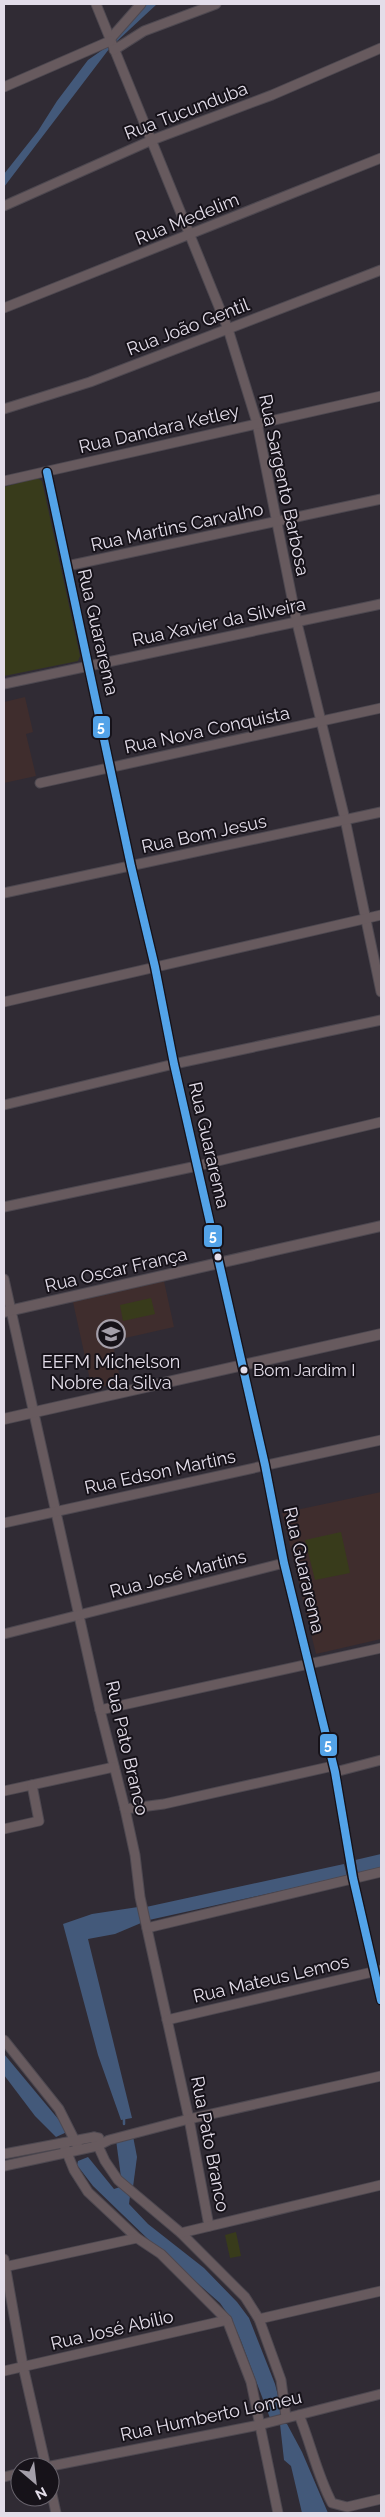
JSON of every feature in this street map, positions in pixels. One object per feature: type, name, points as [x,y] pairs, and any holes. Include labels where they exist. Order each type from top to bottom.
[{"type":"street","name":"Rua Sargento Barbosa","points":[[96,4],[228,329],[257,423],[297,623],[345,820],[381,992]]},
{"type":"street","points":[[112,43],[141,4]]},
{"type":"street","points":[[4,87],[112,43],[216,4]]},
{"type":"street","name":"Rua Tucunduba","points":[[4,206],[152,140],[272,95],[381,48]]},
{"type":"street","name":"Rua Medelim","points":[[4,308],[381,158]]},
{"type":"street","name":"Rua João Gentil","points":[[4,409],[90,382],[381,270]]},
{"type":"street","name":"Rua Dandara Ketley","points":[[4,482],[381,396]]},
{"type":"street","name":"Rua Guararema","points":[[48,472],[112,768],[131,866],[155,966],[174,1064],[265,1465],[284,1563],[334,1769],[353,1878],[378,1970],[381,2000]]},
{"type":"street","name":"Rua Martins Carvalho","points":[[67,566],[381,500]]},
{"type":"street","name":"Rua Xavier da Silveira","points":[[4,684],[381,604]]},
{"type":"street","name":"Rua Nova Conquista","points":[[40,783],[381,708]]},
{"type":"street","name":"Rua Bom Jesus","points":[[4,893],[381,812]]},
{"type":"street","points":[[4,1002],[381,915]]},
{"type":"street","points":[[4,1104],[174,1064],[381,1020]]},
{"type":"street","points":[[4,1207],[198,1166],[381,1122]]},
{"type":"street","name":"Rua Oscar França","points":[[8,1311],[381,1226]]},
{"type":"street","name":"Rua Pato Branco","points":[[4,1279],[8,1311],[34,1412],[55,1512],[81,1616],[100,1710],[125,1808],[135,1855],[140,1897],[189,2120],[210,2226]]},
{"type":"street","points":[[4,1419],[381,1334]]},
{"type":"street","name":"Rua Edson Martins","points":[[4,1523],[381,1440]]},
{"type":"street","name":"Rua José Martins","points":[[4,1634],[284,1563]]},
{"type":"street","points":[[100,1710],[381,1648]]},
{"type":"street","points":[[125,1808],[164,1804],[381,1760]]},
{"type":"street","points":[[4,1791],[114,1767]]},
{"type":"street","points":[[4,1829],[39,1821],[32,1785]]},
{"type":"street","points":[[147,1928],[381,1872]]},
{"type":"street","name":"Rua Mateus Lemos","points":[[167,2020],[378,1970]]},
{"type":"street","points":[[4,2040],[59,2109],[77,2145]]},
{"type":"street","points":[[4,2154],[109,2140],[381,2076]]},
{"type":"street","points":[[95,2142],[118,2180],[181,2233],[245,2297],[259,2319],[281,2380],[286,2417]]},
{"type":"street","points":[[4,2166],[65,2147]]},
{"type":"street","points":[[65,2147],[74,2170],[88,2192],[137,2238],[168,2260],[227,2320],[251,2382],[278,2513]]},
{"type":"street","points":[[181,2233],[381,2185]]},
{"type":"street","points":[[44,2457],[23,2366],[4,2264],[137,2238]]},
{"type":"street","points":[[259,2319],[381,2291]]},
{"type":"street","name":"Rua José Abílio","points":[[4,2371],[227,2320]]},
{"type":"street","name":"Rua Humberto Lomeu","points":[[60,2464],[259,2425],[381,2394]]},
{"type":"street","points":[[298,2415],[310,2443],[317,2469],[332,2503],[347,2507],[381,2499]]},
{"type":"shaded area","points":[[25,697],[33,732],[26,734],[36,776],[4,783],[4,702]]},
{"type":"shaded area","name":"EEFM Michelson Nobre da Silva","points":[[164,1281],[174,1327],[112,1341],[121,1382],[92,1389],[73,1302]]},
{"type":"shaded area","points":[[381,1492],[381,1639],[316,1654],[282,1513]]},
{"type":"green space","points":[[37,478],[42,481],[80,656],[78,661],[4,676],[4,487]]},
{"type":"green space","points":[[151,1298],[155,1314],[123,1321],[120,1305]]},
{"type":"green space","points":[[341,1532],[350,1573],[315,1580],[305,1540]]},
{"type":"green space","points":[[236,2232],[241,2256],[230,2258],[225,2235]]},
{"type":"water","points":[[144,4],[157,4],[115,43],[115,37]]},
{"type":"water","points":[[108,46],[109,49],[4,187],[4,174],[38,131],[57,101],[88,60]]},
{"type":"water","points":[[381,1854],[381,1868],[355,1874],[351,1861]]},
{"type":"water","points":[[344,1864],[347,1876],[149,1920],[146,1907]]},
{"type":"water","points":[[138,1907],[141,1923],[115,1934],[88,1939],[132,2118],[121,2120],[98,2055],[63,1924],[92,1914]]},
{"type":"water","points":[[4,2054],[67,2132],[56,2137],[35,2116],[4,2075]]},
{"type":"water","points":[[133,2136],[137,2157],[133,2187],[121,2177],[116,2140]]},
{"type":"water","points":[[88,2157],[114,2189],[120,2187],[130,2196],[129,2204],[148,2224],[204,2268],[237,2302],[249,2318],[275,2384],[283,2415],[270,2418],[232,2320],[220,2303],[151,2242],[93,2186],[77,2165],[78,2161]]},
{"type":"water","points":[[280,2424],[287,2424],[302,2452],[328,2513],[302,2513],[291,2466],[284,2460]]},
{"type":"waterway","points":[[124,2117],[124,2124]]},
{"type":"transit line","name":"5","points":[[47,472],[131,866],[155,967],[174,1064],[265,1465],[284,1563],[335,1772],[353,1878],[381,2000]]},
{"type":"place","name":"EEFM Michelson Nobre da Silva","points":[[111,1334]]},
{"type":"place","name":"Bom Jardim I","points":[[244,1370]]}]
